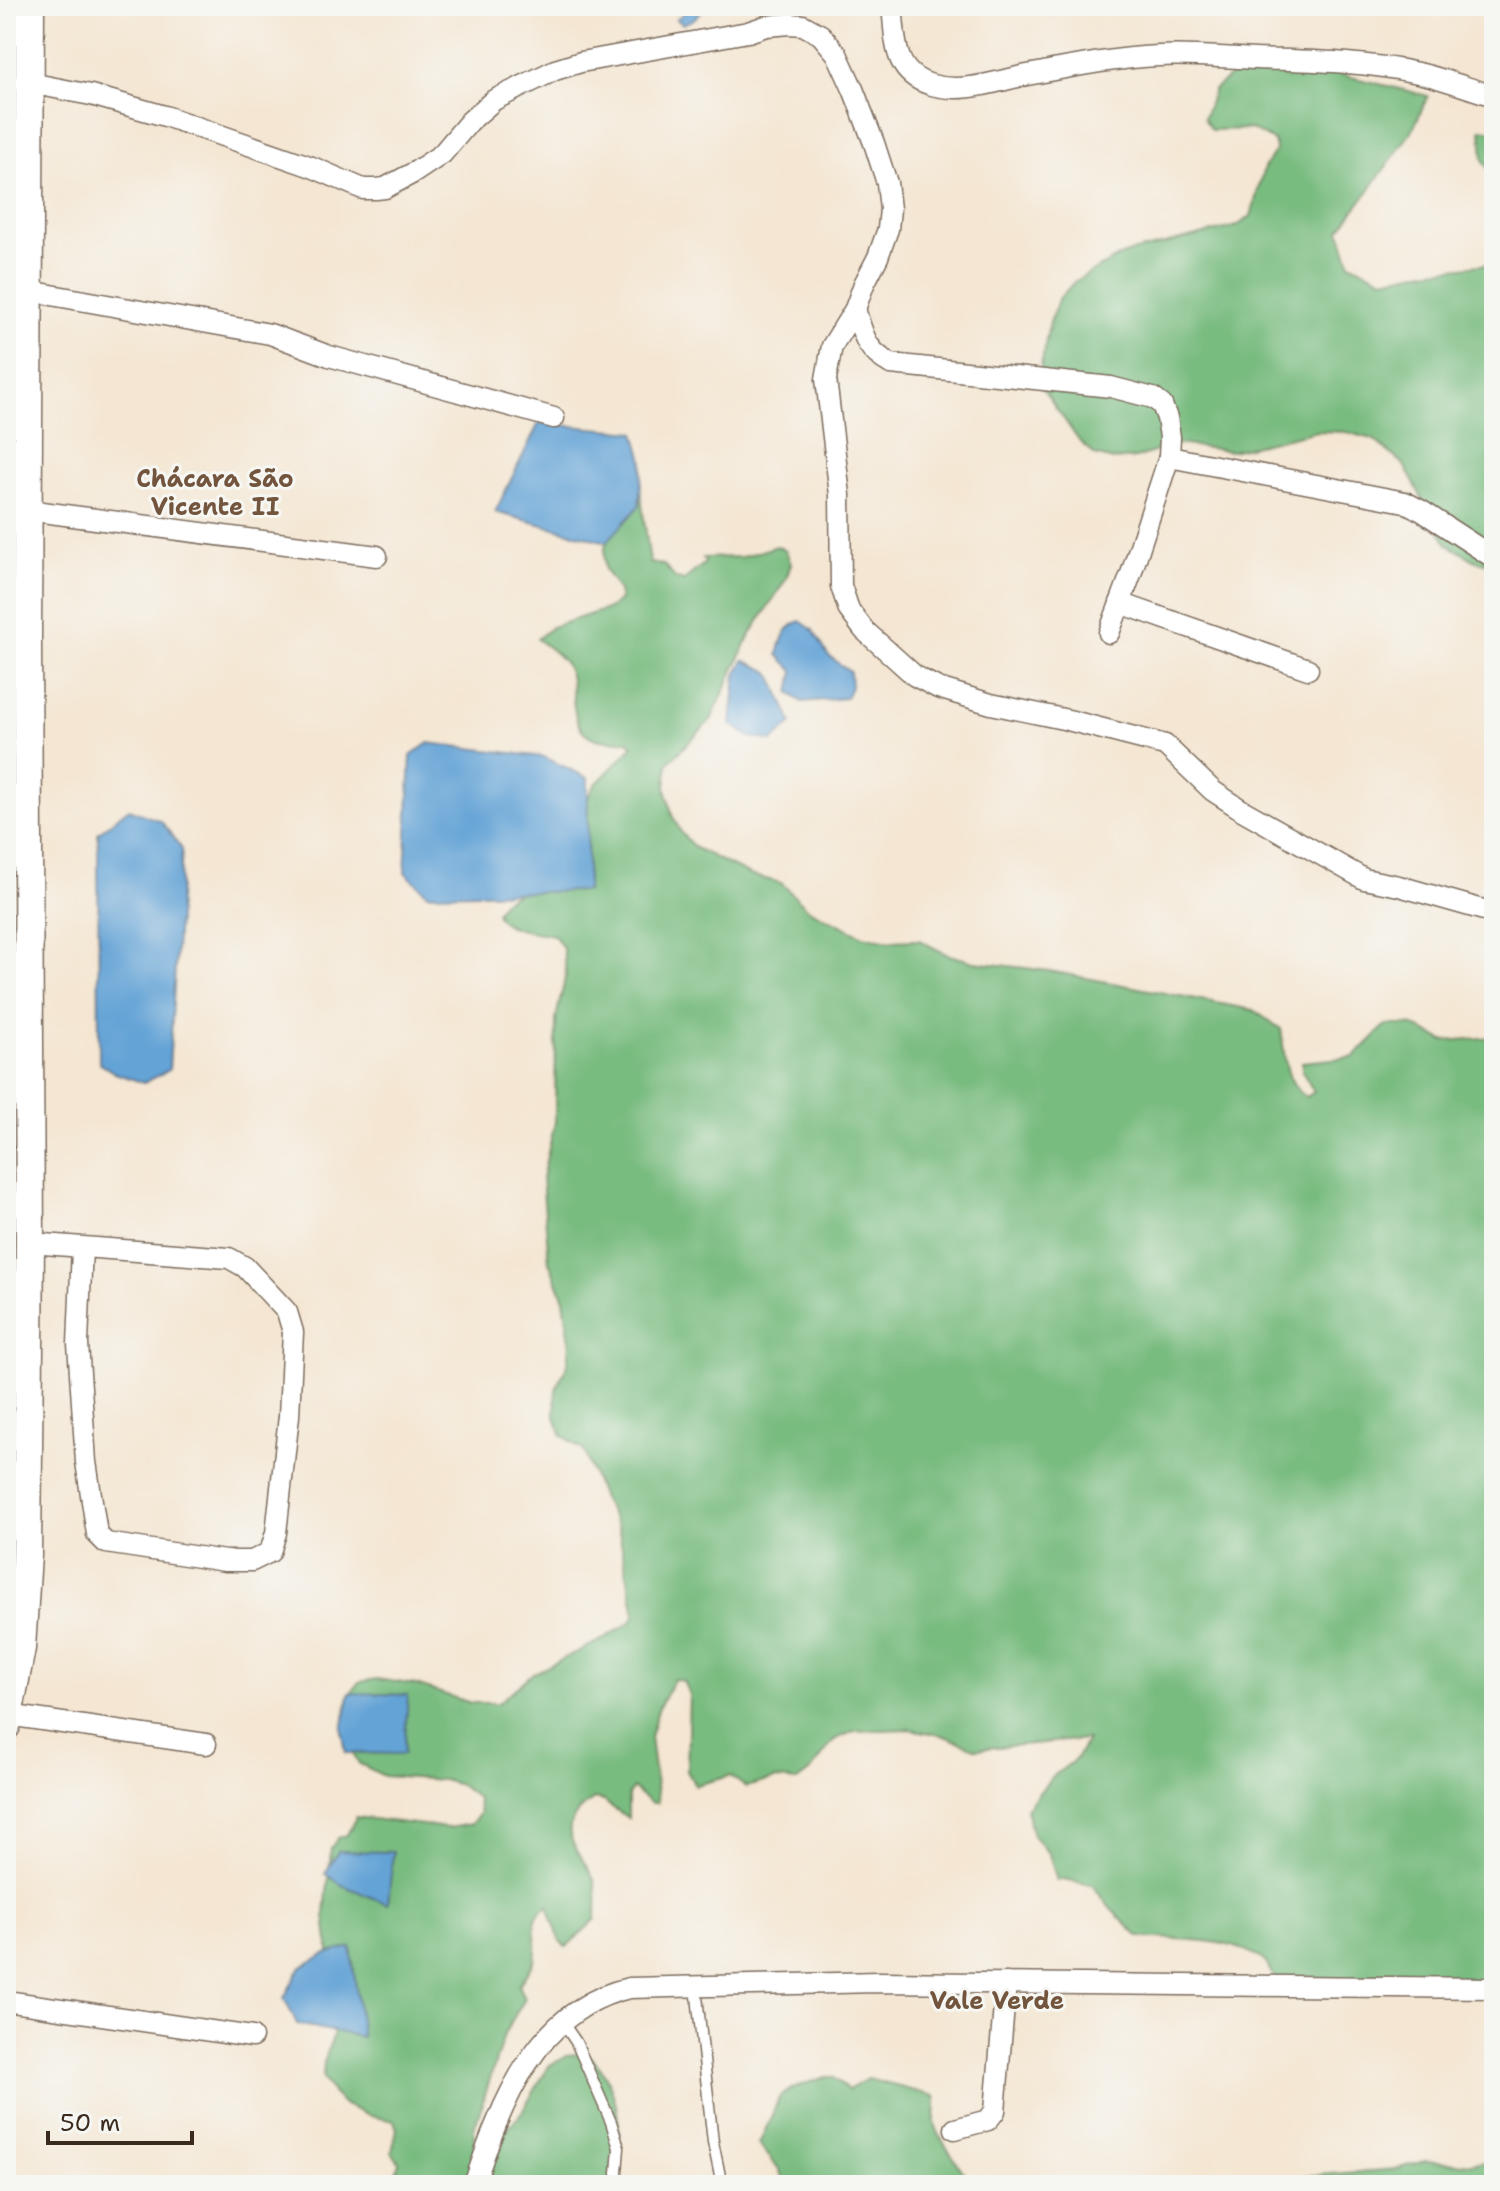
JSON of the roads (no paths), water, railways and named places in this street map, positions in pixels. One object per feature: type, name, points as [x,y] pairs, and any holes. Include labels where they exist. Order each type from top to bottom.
[{"type":"main road","points":[[7,1721],[21,1648],[27,1555],[30,1243],[16,640],[27,510],[30,6]]},
{"type":"street","points":[[790,24],[802,6]]},
{"type":"street","points":[[892,6],[900,61],[912,76],[931,85],[960,89],[1118,60],[1161,56],[1366,64],[1416,72],[1494,96]]},
{"type":"street","points":[[30,83],[91,95],[165,116],[312,167],[363,189],[376,189],[404,178],[442,154],[470,121],[494,100],[555,70],[766,26],[803,25],[821,35],[837,54],[853,89],[887,183],[890,209],[888,229],[855,309],[832,346],[826,379],[840,495],[841,586],[849,610],[864,630],[915,676],[938,688],[991,704],[1165,745],[1213,791],[1364,879],[1494,913]]},
{"type":"street","points":[[29,291],[270,334],[329,356],[554,418]]},
{"type":"street","points":[[855,309],[866,345],[877,357],[891,364],[1111,387],[1153,398],[1162,405],[1170,437],[1169,457],[1109,633]]},
{"type":"street","points":[[1169,457],[1405,502],[1494,558]]},
{"type":"street","points":[[27,510],[377,556]]},
{"type":"street","points":[[1120,603],[1308,669]]},
{"type":"street","points":[[30,1243],[229,1258],[245,1267],[287,1312],[293,1332],[289,1416],[276,1533],[270,1552],[252,1561],[225,1561],[106,1543],[97,1534],[86,1462],[78,1344],[82,1247]]},
{"type":"street","points":[[7,1721],[206,1744]]},
{"type":"street","points":[[474,2185],[490,2136],[526,2064],[545,2037],[594,1999],[629,1988],[878,1982],[1494,1988]]},
{"type":"street","points":[[955,2129],[988,2120],[995,2111],[1006,1983]]},
{"type":"street","points":[[6,2001],[252,2037]]},
{"type":"lane","points":[[696,1987],[713,2142],[720,2176]]},
{"type":"lane","points":[[563,2023],[576,2042],[611,2122],[619,2148],[618,2185]]},
{"type":"water","points":[[685,6],[701,6],[702,11],[683,24],[676,19],[683,14]]},
{"type":"water","points":[[539,423],[635,432],[643,460],[639,506],[607,542],[495,512]]},
{"type":"water","points":[[800,621],[813,630],[828,655],[850,672],[851,687],[846,698],[802,702],[790,693],[794,671],[778,655],[787,631]]},
{"type":"water","points":[[744,660],[770,672],[792,723],[773,741],[750,737],[731,724],[736,675]]},
{"type":"water","points":[[428,743],[544,757],[588,778],[587,891],[428,894],[405,872],[411,756]]},
{"type":"water","points":[[128,809],[161,821],[182,849],[169,1070],[144,1083],[115,1073],[99,1063],[98,833]]},
{"type":"water","points":[[350,1693],[408,1695],[404,1754],[346,1753],[342,1729]]},
{"type":"water","points":[[338,1851],[393,1852],[388,1904],[342,1885],[325,1874]]},
{"type":"water","points":[[351,1947],[362,2037],[297,2024],[284,1998],[300,1968],[325,1954]]},
{"type":"district","name":"Chácara São Vicente II","points":[[215,493]]},
{"type":"district","name":"Vale Verde","points":[[997,2001]]}]
